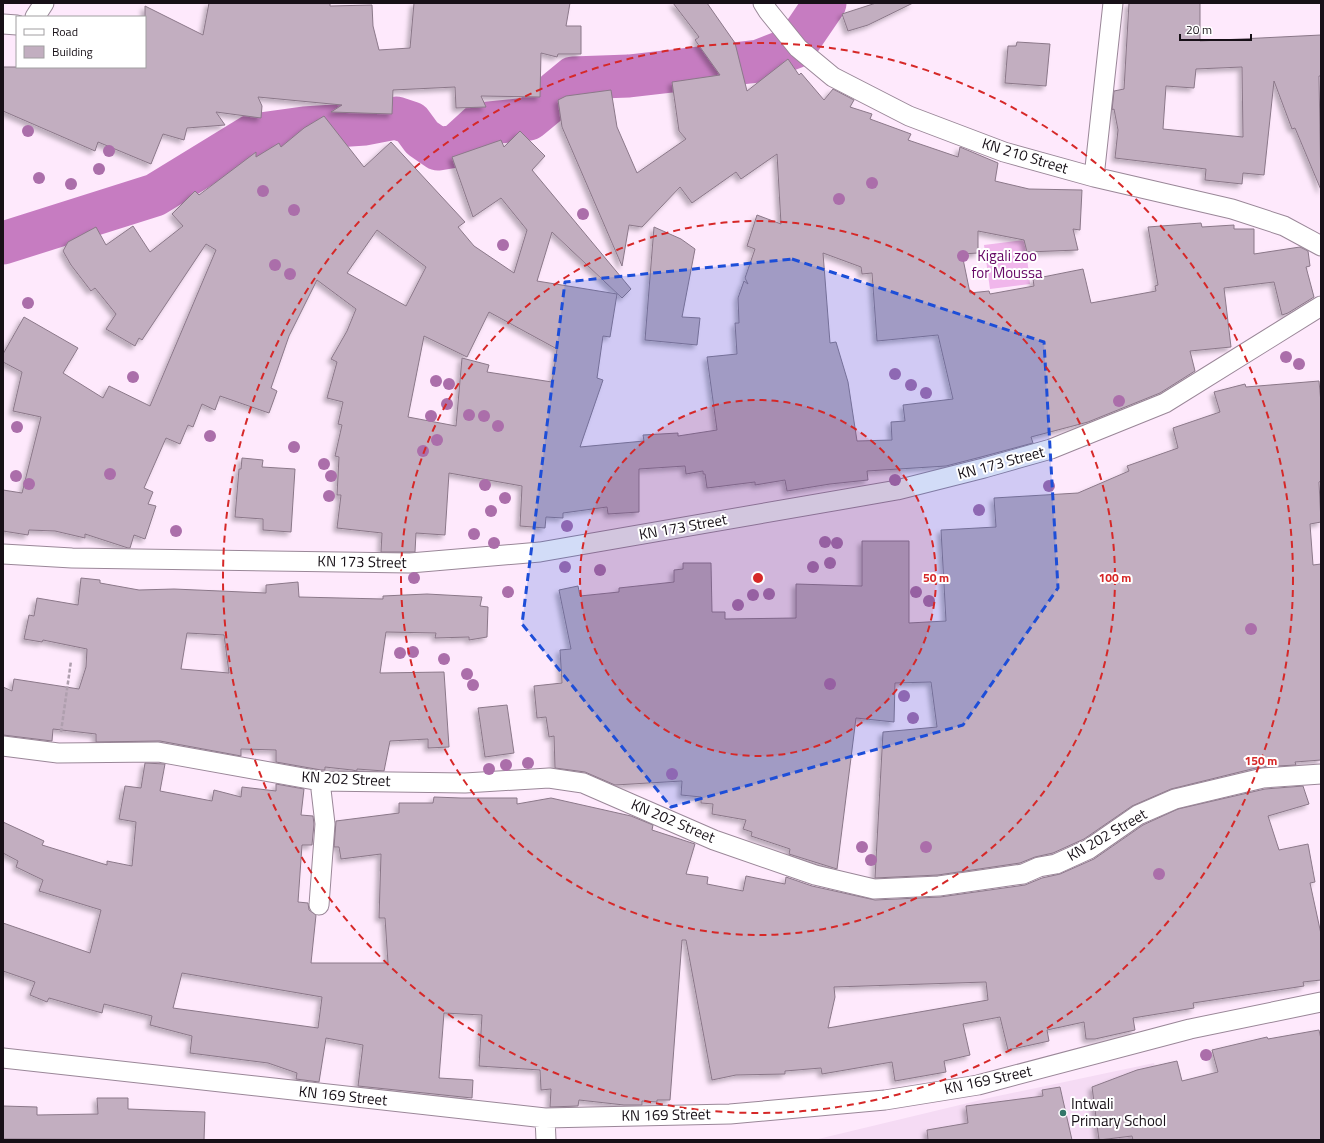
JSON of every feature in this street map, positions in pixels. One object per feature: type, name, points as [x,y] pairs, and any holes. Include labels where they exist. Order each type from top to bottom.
[{"type":"street","points":[[36,16],[44,3]]},
{"type":"street","points":[[1094,177],[1113,3]]},
{"type":"street","name":"KN 210 Street","points":[[766,7],[798,48],[833,77],[909,116],[1004,152],[1094,177],[1232,209],[1284,226],[1321,246]]},
{"type":"street","points":[[3,24],[16,25]]},
{"type":"street","name":"KN 173 Street","points":[[3,554],[72,558],[410,563],[540,552],[896,490],[984,468],[1051,449],[1165,403],[1321,306]]},
{"type":"street","name":"KN 202 Street","points":[[3,746],[58,753],[158,752],[320,781],[465,783],[549,778],[583,783],[714,840],[815,875],[874,889],[939,886],[1023,874],[1039,867],[1056,864],[1089,848],[1138,815],[1175,799],[1263,778],[1321,774]]},
{"type":"street","points":[[319,904],[325,824],[320,781]]},
{"type":"street","name":"KN 169 Street","points":[[3,1058],[545,1118],[730,1114],[893,1098],[978,1085],[1190,1029],[1321,1002]]},
{"type":"street","points":[[545,1118],[546,1140]]},
{"type":"path","points":[[58,753],[71,661]]},
{"type":"highlighted area","points":[[792,259],[1044,342],[1058,588],[963,725],[671,807],[522,624],[565,282]]},
{"type":"shaded area","points":[[1154,1063],[1175,1140],[814,1140],[993,1097]]},
{"type":"green space","name":"Kigali zoo for Moussa","points":[[1025,240],[1030,284],[990,289],[984,245]]},
{"type":"building","points":[[209,3],[330,3],[330,6],[372,5],[373,26],[379,50],[410,48],[414,3],[570,3],[566,26],[581,26],[581,54],[558,54],[557,57],[541,53],[540,97],[481,96],[486,107],[456,108],[455,87],[393,90],[392,114],[331,112],[342,105],[258,97],[262,106],[261,118],[216,112],[225,125],[187,128],[184,140],[163,134],[151,164],[98,142],[95,151],[3,111],[3,67],[146,68],[145,6],[203,35]]},
{"type":"building","points":[[673,3],[707,3],[735,43],[747,91],[788,59],[799,75],[801,73],[824,100],[833,89],[854,100],[850,107],[872,114],[870,119],[911,134],[908,140],[958,157],[960,147],[998,163],[995,181],[1029,189],[1082,190],[1080,230],[1073,229],[1078,250],[1027,252],[1024,240],[978,231],[978,253],[962,254],[970,293],[989,291],[990,294],[1034,286],[1033,279],[1083,269],[1091,303],[1156,291],[1155,286],[1158,285],[1148,227],[1201,223],[1202,227],[1234,225],[1234,229],[1254,229],[1254,254],[1300,247],[1308,251],[1310,266],[1306,267],[1314,297],[1282,315],[1274,282],[1224,288],[1231,347],[1190,351],[1195,371],[1160,393],[1088,422],[1031,437],[1033,443],[946,466],[867,471],[868,480],[787,491],[785,480],[755,485],[755,482],[707,488],[705,474],[703,474],[703,471],[686,474],[685,466],[639,469],[639,512],[608,514],[607,507],[563,513],[563,518],[546,517],[545,528],[520,526],[522,486],[449,473],[445,535],[416,533],[415,552],[381,552],[382,533],[337,528],[341,495],[337,495],[339,457],[335,456],[342,425],[338,424],[343,402],[327,398],[337,362],[331,359],[347,331],[356,309],[317,280],[289,336],[271,388],[277,391],[269,413],[220,396],[215,410],[202,404],[193,427],[188,425],[180,444],[166,438],[144,488],[153,492],[148,504],[156,506],[145,539],[134,535],[130,548],[128,548],[85,534],[85,538],[55,531],[29,530],[28,535],[3,531],[3,490],[22,493],[41,417],[13,411],[22,372],[3,362],[3,354],[24,317],[78,348],[63,373],[103,398],[109,386],[150,406],[216,250],[206,244],[142,340],[139,338],[135,346],[106,329],[116,314],[95,288],[91,291],[71,265],[63,251],[68,242],[96,227],[106,245],[133,226],[150,252],[183,226],[172,214],[195,191],[199,195],[256,152],[256,157],[279,143],[281,147],[304,128],[324,116],[364,167],[391,142],[465,222],[458,227],[474,246],[514,273],[527,230],[501,198],[473,217],[452,157],[501,140],[504,147],[520,131],[545,156],[532,170],[631,289],[622,298],[552,232],[537,281],[617,294],[610,337],[603,336],[597,378],[603,380],[580,447],[644,441],[643,435],[678,433],[678,436],[717,430],[707,357],[737,354],[735,323],[739,323],[738,298],[744,281],[748,284],[745,278],[755,249],[747,246],[757,215],[781,224],[777,154],[741,179],[736,172],[692,203],[680,187],[642,227],[629,225],[622,266],[562,127],[558,100],[566,96],[611,90],[617,127],[637,173],[686,139],[679,131],[672,82],[720,75],[695,40],[699,37]],"holes":[[[377,230],[426,267],[406,306],[347,273]],[[823,253],[861,267],[862,274],[872,273],[877,341],[938,335],[953,399],[903,405],[905,421],[891,422],[892,440],[857,441],[848,382],[836,342],[830,343]],[[489,312],[557,349],[552,382],[487,372],[489,365],[462,358],[456,426],[408,417],[424,336],[467,357]]]},
{"type":"building","points":[[876,3],[913,3],[868,25],[848,31],[842,14]]},
{"type":"building","points":[[1129,3],[1200,3],[1200,41],[1321,35],[1321,76],[1319,76],[1321,190],[1295,128],[1292,129],[1274,81],[1264,175],[1243,173],[1242,184],[1205,180],[1206,169],[1115,158],[1118,130],[1114,109],[1112,110],[1114,91],[1124,89]],"holes":[[[1242,67],[1243,137],[1163,129],[1166,86],[1194,88],[1196,69]]]},
{"type":"building","points":[[1017,42],[1050,44],[1046,86],[1005,83],[1008,46],[1016,46]]},
{"type":"building","points":[[654,227],[681,239],[695,249],[682,317],[700,318],[697,345],[645,340]]},
{"type":"building","points":[[1319,381],[1321,403],[1321,481],[1319,482],[1321,522],[1310,524],[1313,565],[1321,564],[1321,760],[1295,762],[1296,765],[1260,767],[1171,789],[1132,806],[1084,839],[1053,853],[1035,857],[1020,863],[938,875],[875,878],[883,732],[937,727],[931,682],[895,683],[894,722],[856,718],[837,869],[789,854],[790,849],[751,836],[752,832],[743,829],[746,820],[712,814],[713,804],[701,803],[701,797],[681,795],[682,781],[615,785],[585,772],[555,768],[554,736],[549,737],[546,717],[537,718],[534,686],[562,683],[560,650],[571,649],[559,590],[578,586],[580,596],[619,592],[619,588],[674,582],[674,570],[683,569],[683,563],[711,563],[712,612],[725,612],[725,619],[796,618],[796,584],[862,586],[862,541],[909,541],[909,623],[946,621],[941,530],[996,527],[994,498],[1078,493],[1129,471],[1127,466],[1178,448],[1173,428],[1220,412],[1214,392],[1245,384],[1246,387]]},
{"type":"building","points":[[242,458],[263,460],[262,467],[295,469],[291,532],[263,530],[263,519],[235,517],[239,469],[241,469]]},
{"type":"building","points":[[81,578],[100,580],[100,583],[139,590],[174,589],[266,593],[266,585],[298,582],[299,597],[383,599],[383,596],[427,594],[482,597],[480,606],[488,607],[487,637],[469,640],[469,637],[435,638],[436,633],[386,632],[380,673],[444,672],[449,747],[428,748],[428,739],[390,741],[384,771],[357,769],[357,771],[325,767],[325,770],[321,770],[276,762],[276,750],[241,749],[241,756],[160,741],[96,742],[96,734],[53,729],[52,741],[3,735],[3,687],[12,691],[14,679],[79,689],[86,667],[87,649],[43,640],[42,642],[24,639],[29,615],[34,616],[37,598],[78,605]],"holes":[[[187,633],[224,635],[229,673],[181,669]]]},
{"type":"building","points":[[507,705],[514,753],[485,757],[478,708]]},
{"type":"building","points":[[145,763],[165,764],[160,791],[212,801],[214,790],[241,797],[242,787],[276,791],[276,784],[304,789],[301,815],[313,816],[314,824],[312,845],[302,845],[298,902],[308,903],[309,910],[316,915],[311,963],[388,963],[385,918],[379,918],[381,854],[341,859],[339,847],[334,847],[336,821],[399,813],[399,803],[433,803],[434,797],[517,798],[517,804],[551,798],[631,816],[653,825],[652,830],[695,844],[686,874],[708,877],[707,884],[743,891],[746,876],[785,884],[786,877],[812,886],[875,900],[940,897],[1025,885],[1042,878],[1060,874],[1094,859],[1143,825],[1178,809],[1265,789],[1303,786],[1309,804],[1268,816],[1279,850],[1308,844],[1315,882],[1310,883],[1321,934],[1321,980],[1303,982],[1304,986],[1193,1003],[1194,1008],[1133,1018],[1135,1030],[1095,1039],[1086,1039],[1084,1022],[1047,1030],[1049,1041],[1008,1050],[1000,1017],[963,1024],[970,1055],[944,1061],[946,1072],[895,1081],[892,1062],[822,1074],[821,1068],[785,1071],[785,1074],[736,1075],[712,1080],[686,940],[682,940],[670,1100],[657,1100],[657,1102],[642,1101],[642,1105],[624,1105],[579,1100],[578,1106],[550,1107],[551,1089],[541,1090],[540,1070],[479,1066],[482,1015],[444,1013],[439,1078],[473,1080],[472,1098],[358,1086],[363,1045],[326,1038],[319,1082],[296,1079],[297,1073],[268,1063],[190,1053],[192,1036],[150,1025],[152,1016],[104,1004],[102,1013],[49,998],[47,1002],[30,995],[35,982],[3,971],[3,923],[90,953],[101,910],[39,891],[43,880],[16,867],[18,861],[3,853],[3,822],[44,841],[42,845],[107,865],[107,861],[132,866],[136,822],[119,819],[125,786],[141,788]],"holes":[[[182,973],[322,997],[318,1028],[173,1008]],[[986,982],[988,1000],[828,1028],[835,997],[834,987]]]},
{"type":"building","points":[[1319,1030],[1321,1039],[1321,1140],[1133,1140],[1132,1136],[1099,1140],[1092,1087],[1137,1070],[1177,1061],[1182,1081],[1218,1072],[1212,1050],[1267,1037],[1268,1039]]},
{"type":"building","name":"Intwali Primary School","points":[[1060,1087],[1072,1140],[928,1140],[927,1130],[968,1123],[966,1106],[1043,1096],[1042,1090]]},
{"type":"building","points":[[97,1098],[128,1098],[128,1109],[205,1112],[204,1140],[3,1139],[3,1106],[37,1107],[37,1115],[98,1114]]},
{"type":"waterway","points":[[3,243],[155,195],[253,135],[304,128],[365,124],[396,118],[411,123],[422,138],[438,149],[456,146],[480,124],[529,119],[546,105],[556,92],[573,78],[629,76],[759,61],[795,47],[825,3]]},
{"type":"place","name":"Intwali Primary School","points":[[1063,1113]]}]
